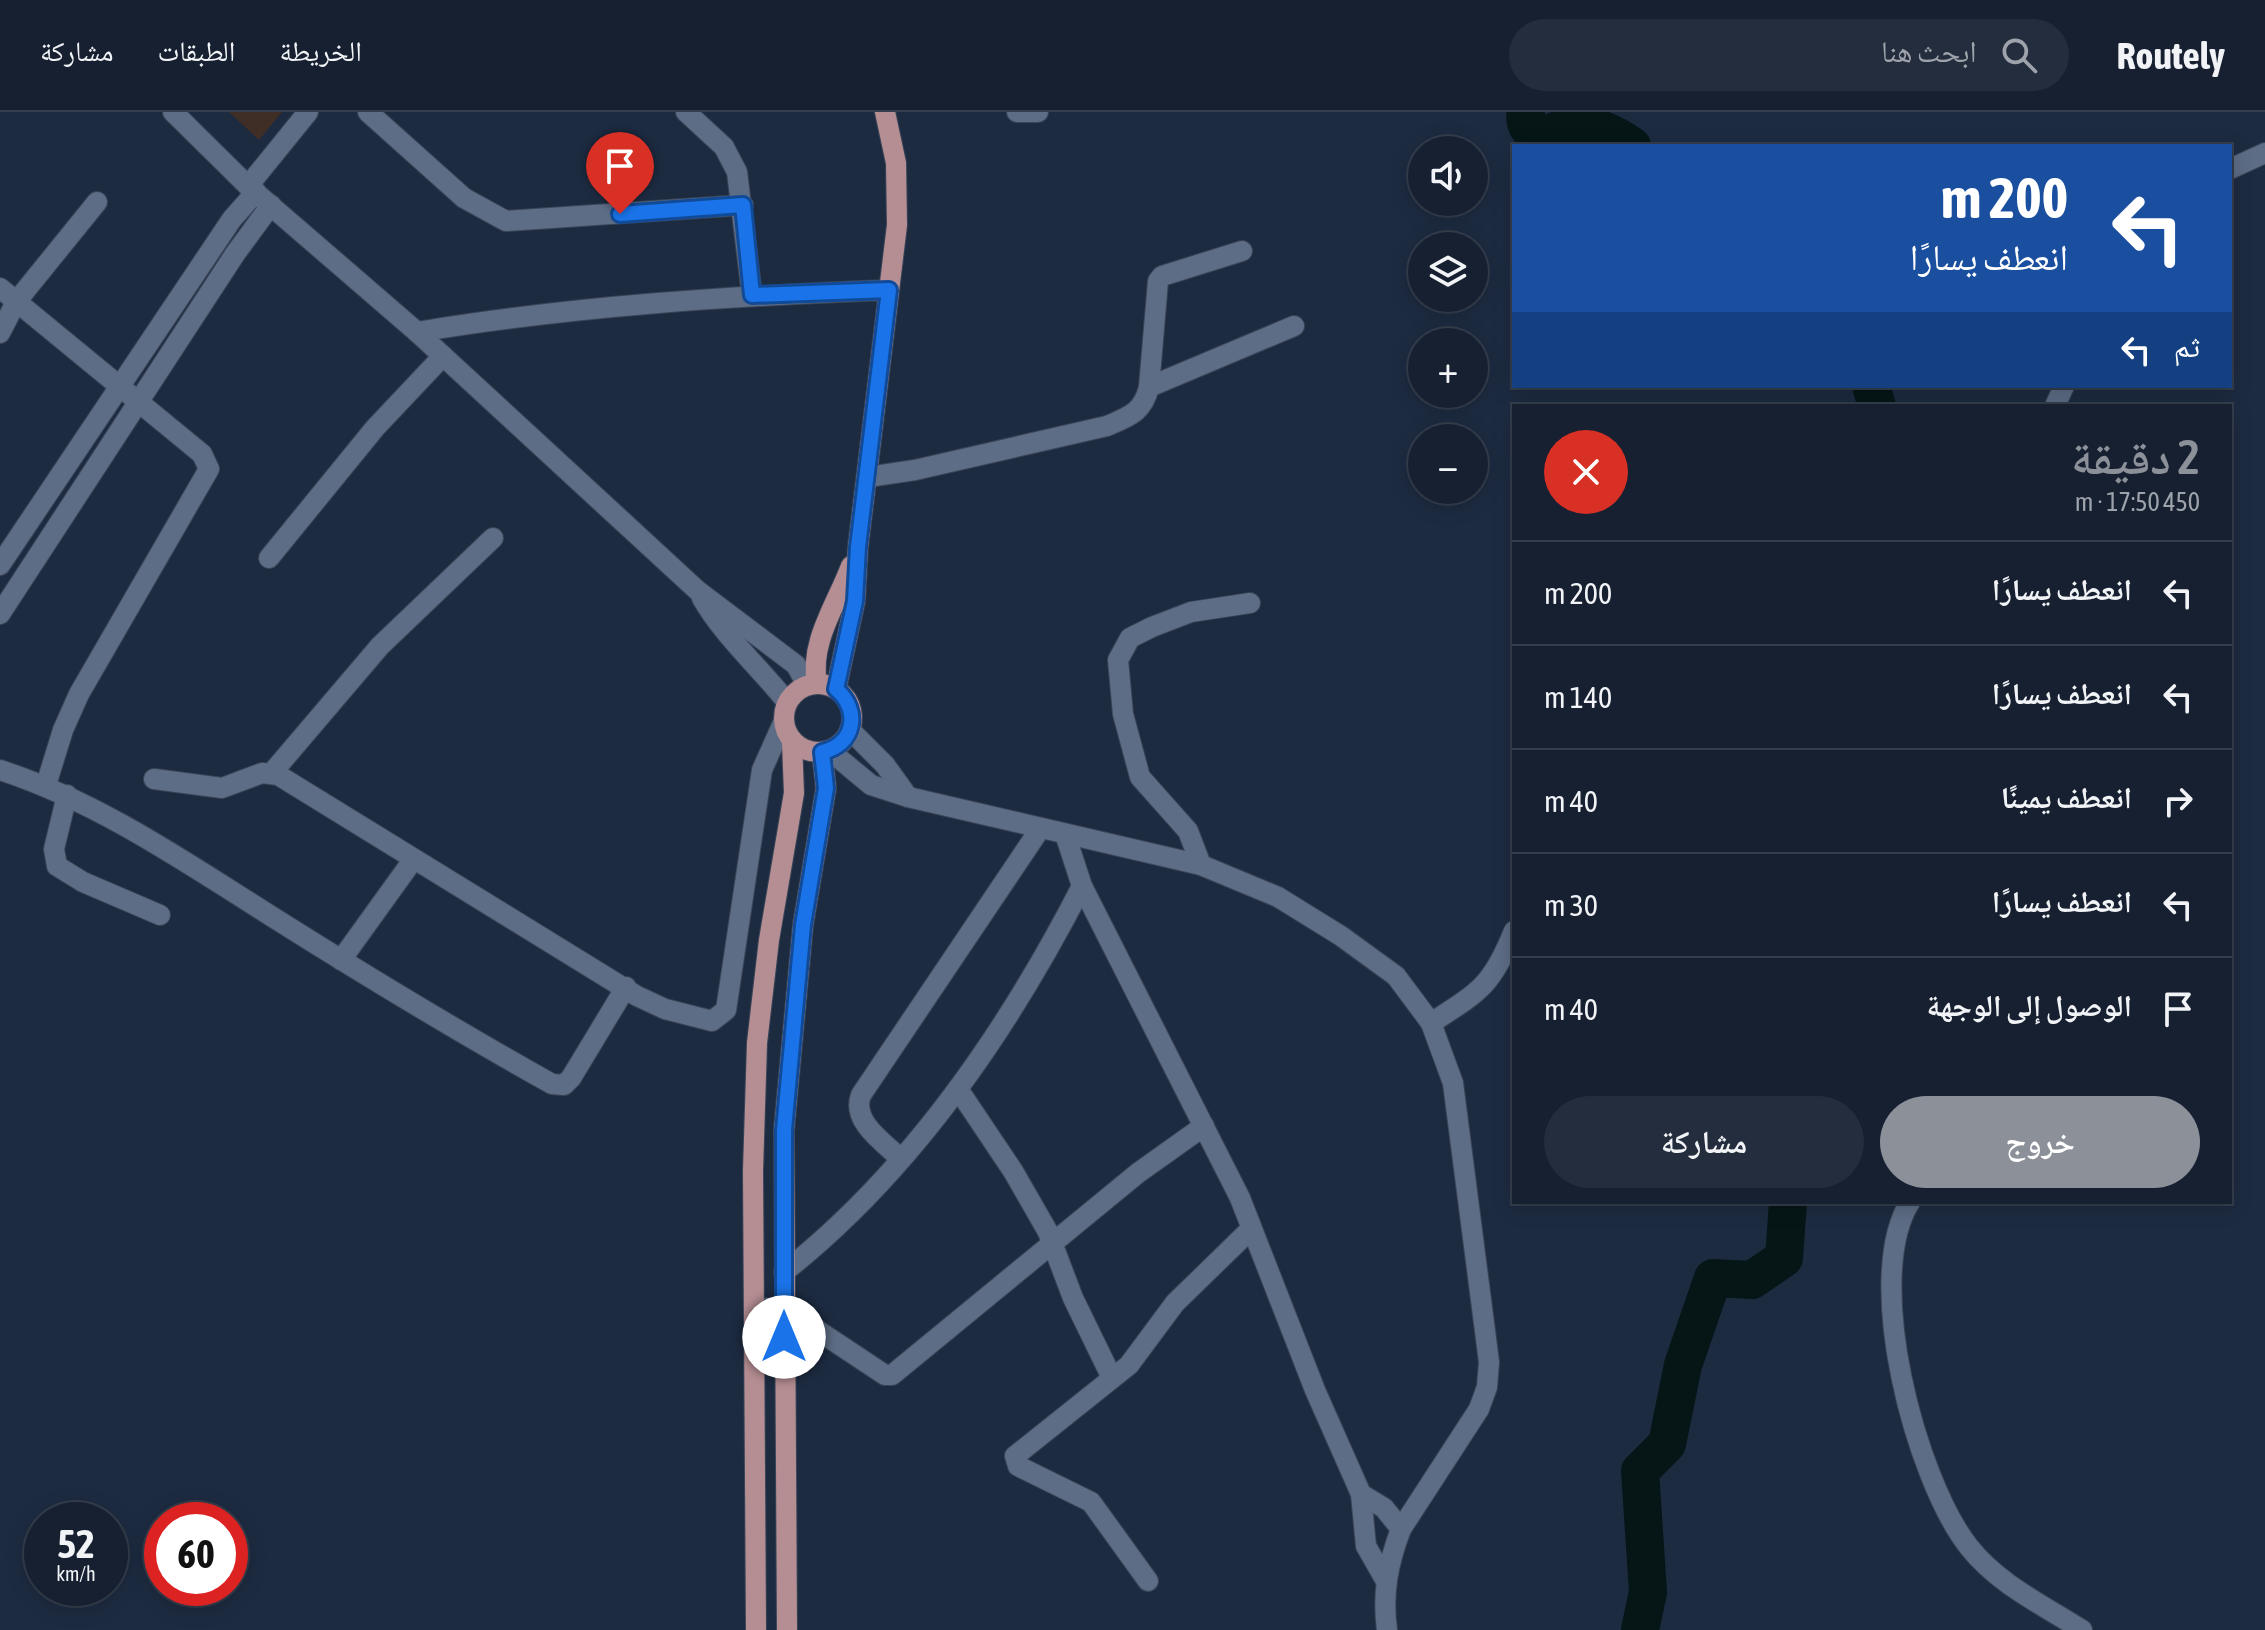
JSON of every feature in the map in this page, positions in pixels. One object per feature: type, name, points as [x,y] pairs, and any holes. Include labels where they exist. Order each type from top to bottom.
[{"type":"main road","points":[[756,1630],[754,1308],[757,1043],[794,793],[792,742],[783,723],[787,702],[820,686],[855,601],[858,547],[897,225],[896,163],[885,112]]},
{"type":"main road","points":[[792,742],[801,749],[826,752],[845,739],[850,730],[849,704],[820,686],[815,665],[820,637],[858,547]]},
{"type":"main road","points":[[787,1630],[784,1130],[793,1017],[826,788],[826,752]]},
{"type":"main road","points":[[782,862],[813,867]]},
{"type":"main road","points":[[756,1590],[786,1589]]},
{"type":"street","points":[[173,112],[258,194],[417,332],[698,591],[820,686]]},
{"type":"street","points":[[3,603],[139,402],[308,112]]},
{"type":"street","points":[[368,112],[464,198],[506,221],[743,205]]},
{"type":"street","points":[[686,112],[733,160],[743,205],[752,295]]},
{"type":"street","points":[[1017,112],[1038,112]]},
{"type":"street","points":[[2232,168],[2265,153]]},
{"type":"street","points":[[0,565],[232,219],[258,194]]},
{"type":"street","points":[[0,333],[16,302],[97,202]]},
{"type":"street","points":[[868,477],[915,470],[1107,426],[1142,409],[1149,387],[1156,287],[1162,276],[1242,251]]},
{"type":"street","points":[[0,288],[202,454],[208,464],[207,476],[79,694],[63,730],[46,785]]},
{"type":"street","points":[[417,332],[586,308],[752,295],[889,290]]},
{"type":"street","points":[[1149,387],[1294,326]]},
{"type":"street","points":[[269,558],[375,428],[443,356]]},
{"type":"street","points":[[271,774],[380,646],[493,538]]},
{"type":"street","points":[[698,591],[713,618],[743,648],[787,702]]},
{"type":"street","points":[[1201,865],[1188,831],[1140,777],[1123,714],[1118,660],[1130,638],[1152,627],[1191,612],[1250,603]]},
{"type":"street","points":[[154,779],[222,788],[253,775],[271,774],[665,1009],[712,1021],[724,1015],[762,770],[783,723]]},
{"type":"street","points":[[850,730],[885,765],[908,797]]},
{"type":"street","points":[[826,752],[871,785],[908,797],[1201,865],[1278,897],[1341,936],[1396,976],[1431,1023],[1453,1083],[1468,1222],[1489,1362],[1487,1387],[1479,1409],[1401,1529],[1386,1581],[1387,1630]]},
{"type":"street","points":[[0,770],[46,785],[114,819],[497,1054],[561,1085],[571,1078],[626,987]]},
{"type":"street","points":[[67,795],[54,849],[57,866],[83,882],[160,915]]},
{"type":"street","points":[[900,1158],[860,1114],[858,1104],[861,1095],[938,976],[1040,829]]},
{"type":"street","points":[[1065,834],[1082,886],[1204,1126],[1251,1229],[1361,1494],[1366,1546],[1386,1581]]},
{"type":"street","points":[[341,960],[413,860]]},
{"type":"street","points":[[784,1272],[866,1199],[958,1089],[1037,975],[1082,886]]},
{"type":"street","points":[[1431,1023],[1483,990],[1503,960],[1512,936]]},
{"type":"street","points":[[958,1089],[1013,1171],[1053,1245],[1073,1298],[1112,1378]]},
{"type":"street","points":[[754,1308],[784,1308],[890,1376],[1138,1173],[1204,1126]]},
{"type":"street","points":[[1909,1204],[1891,1265],[1893,1305],[1897,1354],[1922,1452],[1945,1505],[1969,1547],[2011,1587],[2082,1630]]},
{"type":"street","points":[[1148,1581],[1091,1502],[1028,1473],[1016,1462],[1021,1450],[1129,1365],[1175,1303],[1251,1229]]},
{"type":"street","points":[[1361,1494],[1384,1508],[1401,1529]]},
{"type":"shaded area","points":[[229,112],[282,112],[259,140]]},
{"type":"waterway","points":[[1526,112],[1528,127],[1539,137],[1565,128],[1587,126],[1609,132],[1629,144]]},
{"type":"waterway","points":[[1872,388],[1876,404]]},
{"type":"waterway","points":[[1640,1630],[1648,1592],[1640,1471],[1667,1444],[1683,1365],[1713,1278],[1752,1280],[1784,1258],[1788,1204]]},
{"type":"route","points":[[620,214],[743,205],[752,295],[889,290],[858,547],[855,601],[843,671],[836,689],[849,704],[852,722],[845,739],[837,747],[822,752],[827,771],[826,788],[803,925],[791,1032],[784,1130],[784,1337]]}]
